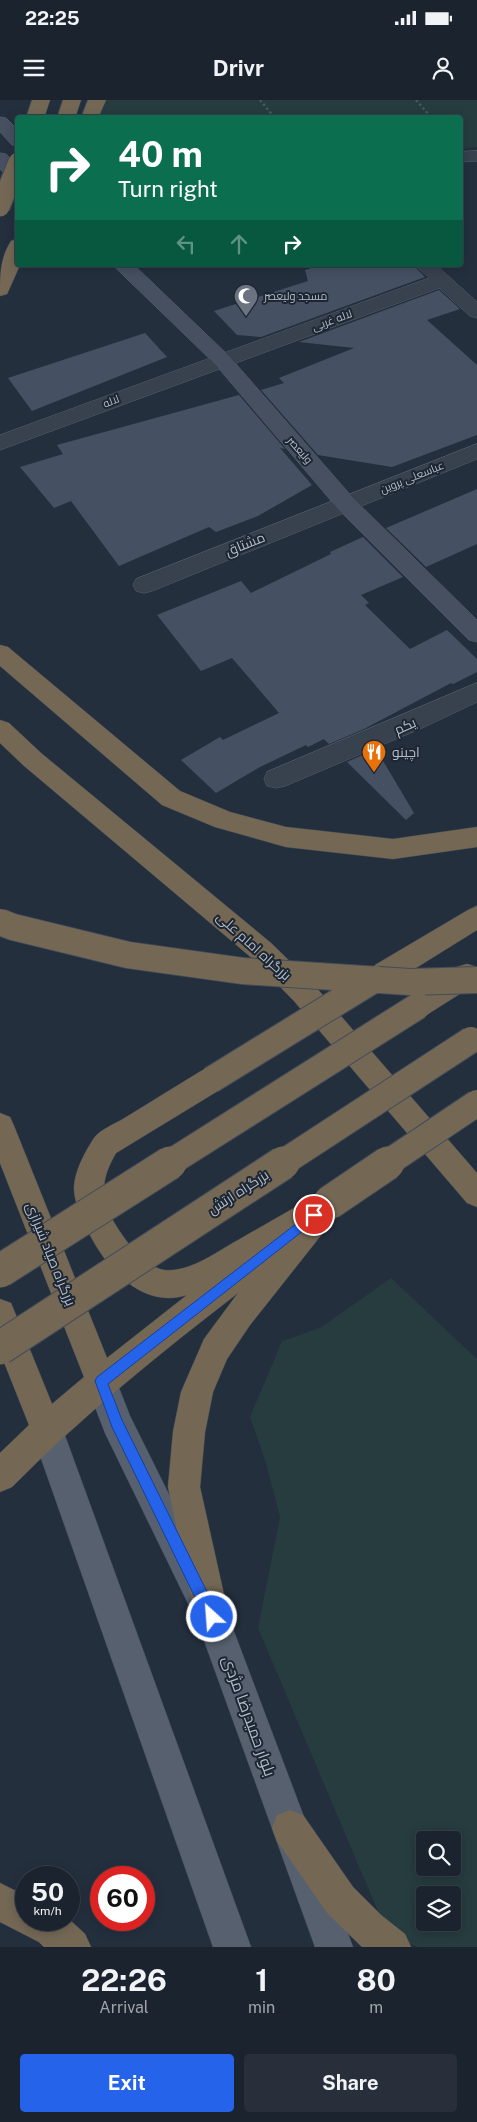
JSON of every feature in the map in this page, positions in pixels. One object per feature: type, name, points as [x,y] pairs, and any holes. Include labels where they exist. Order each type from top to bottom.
[{"type":"highway","points":[[36,115],[42,100]]},
{"type":"highway","points":[[67,115],[72,100]]},
{"type":"highway","points":[[90,115],[97,100]]},
{"type":"highway","points":[[0,207],[15,170]]},
{"type":"highway","points":[[0,290],[15,252]]},
{"type":"highway","points":[[0,653],[171,798],[224,820],[286,837],[393,849],[477,837]]},
{"type":"highway","name":"بزرگراه امام علی","points":[[0,729],[32,759],[262,952],[304,993],[477,1194]]},
{"type":"highway","points":[[477,917],[106,1144],[95,1161],[89,1178],[88,1197],[103,1229],[119,1253],[144,1278],[163,1284],[184,1283],[211,1272],[329,1203],[477,1103]]},
{"type":"highway","points":[[0,922],[13,927],[128,955],[243,971],[400,982],[477,980]]},
{"type":"highway","points":[[0,1271],[477,969]]},
{"type":"highway","name":"بزرگراه ارتش","points":[[0,1348],[474,1038]]},
{"type":"highway","name":"بزرگراه صیاد شیرازی","points":[[0,1126],[101,1381]]},
{"type":"highway","points":[[0,1476],[101,1381],[329,1203]]},
{"type":"highway","points":[[212,1617],[184,1487],[189,1432],[197,1392],[215,1349],[245,1307],[329,1203]]},
{"type":"highway","points":[[0,1313],[47,1430]]},
{"type":"highway","points":[[290,1828],[340,1900],[368,1928],[392,1947]]},
{"type":"highway","points":[[0,1902],[15,1910]]},
{"type":"highway","points":[[54,1931],[72,1947]]},
{"type":"main road","points":[[0,122],[15,138]]},
{"type":"main road","points":[[0,158],[15,175]]},
{"type":"main road","name":"ولیعصر","points":[[125,267],[222,360],[346,504],[477,634]]},
{"type":"main road","name":"بلوار حمیدرضا مژدی","points":[[101,1381],[116,1422],[212,1617],[334,1947]]},
{"type":"main road","points":[[47,1430],[232,1947]]},
{"type":"street","points":[[463,157],[477,156]]},
{"type":"street","points":[[427,267],[477,312]]},
{"type":"street","name":"لاله غربی","points":[[222,360],[442,280]]},
{"type":"street","name":"لاله","points":[[0,443],[222,360]]},
{"type":"street","name":"عباسعلی پروین","points":[[346,504],[477,451]]},
{"type":"street","name":"مشتاق","points":[[144,585],[346,504]]},
{"type":"street","name":"یکم","points":[[276,779],[413,722],[477,692]]},
{"type":"path","points":[[260,100],[272,115]]},
{"type":"path","points":[[416,100],[429,115]]},
{"type":"green space","points":[[97,100],[477,100],[477,147],[463,149],[463,115],[91,115]]},
{"type":"green space","points":[[391,1278],[477,1359],[477,1947],[418,1947],[388,1935],[258,1628],[280,1517],[266,1463],[250,1417],[282,1341],[320,1328]]},
{"type":"building","points":[[315,267],[415,267],[425,277],[261,337],[237,335],[214,311],[308,281],[305,270]]},
{"type":"building","points":[[439,290],[460,309],[427,320],[477,365],[477,435],[392,467],[318,455],[261,390],[284,383],[279,378],[354,348],[299,342]]},
{"type":"building","points":[[145,333],[167,357],[32,411],[8,378]]},
{"type":"building","points":[[239,395],[285,449],[280,448],[312,485],[258,516],[216,532],[209,527],[119,566],[71,501],[54,508],[20,467],[63,454],[57,445]]},
{"type":"building","points":[[477,489],[477,544],[426,567],[386,528]]},
{"type":"building","points":[[363,537],[403,577],[361,595],[369,603],[365,605],[410,649],[447,630],[477,659],[477,672],[453,684],[451,683],[364,729],[329,744],[324,739],[308,747],[306,745],[260,767],[216,793],[181,760],[220,737],[223,740],[279,713],[232,658],[201,671],[157,615],[241,581],[251,593]]},
{"type":"building","points":[[376,749],[414,813],[406,820],[347,762]]},
{"type":"place","name":"مسجد ولیعصر","points":[[246,317]]},
{"type":"place","name":"اچینو","points":[[374,773]]},
{"type":"route","points":[[212,1617],[116,1422],[101,1381],[314,1215]]}]
